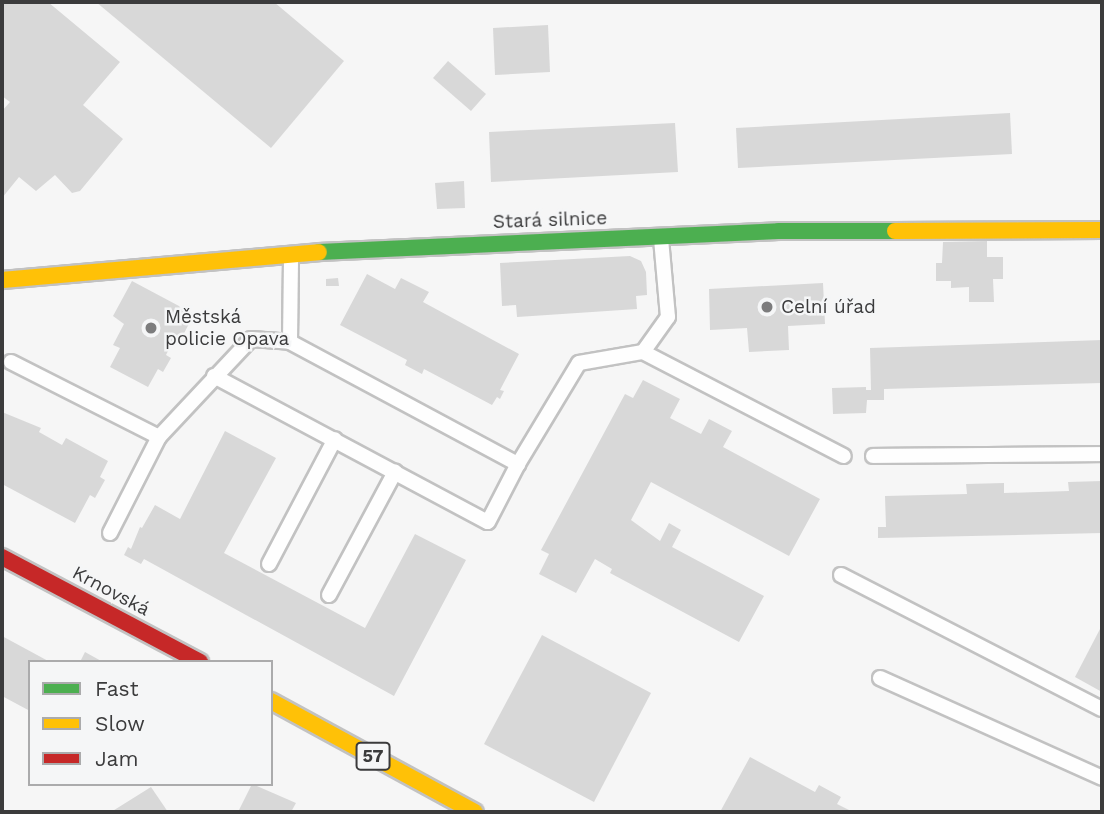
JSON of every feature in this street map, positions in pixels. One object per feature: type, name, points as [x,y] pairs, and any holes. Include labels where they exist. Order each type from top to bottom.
[{"type":"street","name":"Stará silnice","points":[[2,281],[291,253],[779,231],[1102,230]]},
{"type":"street","name":"Krnovská","points":[[2,557],[196,660]]},
{"type":"street","name":"57","points":[[273,702],[475,812]]},
{"type":"lane","points":[[643,352],[668,317],[661,237]]},
{"type":"lane","points":[[290,342],[291,253]]},
{"type":"lane","points":[[110,533],[159,437],[251,339],[290,342],[518,464]]},
{"type":"lane","points":[[214,376],[488,522],[518,464],[579,363],[643,352],[844,456]]},
{"type":"lane","points":[[11,362],[159,437]]},
{"type":"lane","points":[[269,564],[335,439]]},
{"type":"lane","points":[[873,456],[1102,454]]},
{"type":"lane","points":[[329,595],[395,471]]},
{"type":"lane","points":[[841,575],[1102,709]]},
{"type":"lane","points":[[880,678],[1102,778]]},
{"type":"building","points":[[2,2],[48,2],[120,62],[83,105],[123,139],[80,191],[72,193],[55,175],[36,191],[19,177],[2,198],[2,111],[10,102],[2,96]]},
{"type":"building","points":[[96,2],[274,2],[344,61],[271,148]]},
{"type":"building","points":[[548,25],[550,72],[495,75],[493,28]]},
{"type":"building","points":[[448,61],[486,94],[471,111],[433,78]]},
{"type":"building","points":[[1010,113],[1012,154],[738,168],[736,128]]},
{"type":"building","points":[[675,123],[678,172],[491,182],[489,132]]},
{"type":"building","points":[[464,181],[465,208],[437,209],[435,183]]},
{"type":"building","points":[[987,241],[987,257],[1003,257],[1003,279],[993,279],[994,302],[969,302],[969,287],[951,288],[951,281],[936,281],[936,263],[942,263],[943,242]]},
{"type":"building","points":[[630,256],[641,261],[646,272],[647,295],[636,296],[637,309],[517,317],[516,305],[502,306],[500,263]]},
{"type":"building","points":[[367,274],[395,289],[401,278],[429,292],[423,302],[519,354],[500,390],[504,391],[500,399],[497,397],[492,405],[424,369],[422,374],[405,365],[407,360],[340,325]]},
{"type":"building","points":[[338,278],[339,286],[326,286],[326,279]]},
{"type":"building","points":[[132,281],[194,314],[179,343],[174,339],[166,355],[171,358],[163,372],[158,369],[148,387],[110,367],[120,348],[113,345],[124,324],[113,316]]},
{"type":"building","name":"Celní úřad","points":[[823,283],[825,324],[788,326],[789,350],[749,352],[747,328],[710,330],[709,289]]},
{"type":"building","points":[[1102,340],[1102,383],[884,389],[884,400],[867,400],[866,413],[833,414],[832,388],[866,387],[866,390],[871,390],[870,348]]},
{"type":"building","points":[[643,380],[680,399],[670,418],[701,434],[709,419],[732,431],[723,447],[820,499],[789,556],[651,482],[631,520],[660,541],[669,523],[681,530],[672,547],[764,596],[739,642],[610,573],[612,569],[595,559],[576,593],[539,574],[549,554],[541,550],[625,394],[633,398]]},
{"type":"building","points":[[2,412],[41,428],[39,432],[62,445],[66,438],[108,461],[100,477],[105,480],[95,498],[90,495],[75,523],[2,484]]},
{"type":"building","points":[[225,431],[276,458],[224,553],[365,628],[415,534],[466,560],[394,696],[144,559],[141,564],[124,555],[128,547],[131,549],[140,527],[142,528],[155,505],[180,519]]},
{"type":"building","points":[[1102,481],[1102,533],[878,538],[878,527],[886,527],[885,496],[967,494],[966,484],[1004,483],[1004,493],[1069,491],[1068,482]]},
{"type":"building","points":[[1100,629],[1102,630],[1102,692],[1075,677]]},
{"type":"building","points":[[542,635],[651,693],[594,802],[484,744]]},
{"type":"building","points":[[2,636],[46,660],[28,660],[28,710],[2,696]]},
{"type":"building","points":[[85,652],[99,660],[81,660]]},
{"type":"building","points":[[750,757],[815,792],[819,785],[841,797],[837,804],[853,812],[720,812]]},
{"type":"building","points":[[251,786],[296,803],[291,812],[238,812]]},
{"type":"building","points":[[151,787],[168,812],[111,812]]},
{"type":"traffic: fast","points":[[319,252],[779,231],[895,231]]},
{"type":"traffic: slow","points":[[895,231],[1102,230]]},
{"type":"traffic: slow","points":[[2,280],[319,252]]},
{"type":"traffic: slow","points":[[273,702],[475,812]]},
{"type":"traffic: jam","points":[[2,557],[196,660]]},
{"type":"place","name":"Celní úřad","points":[[767,307]]},
{"type":"place","name":"Městská policie Opava","points":[[151,328]]}]
